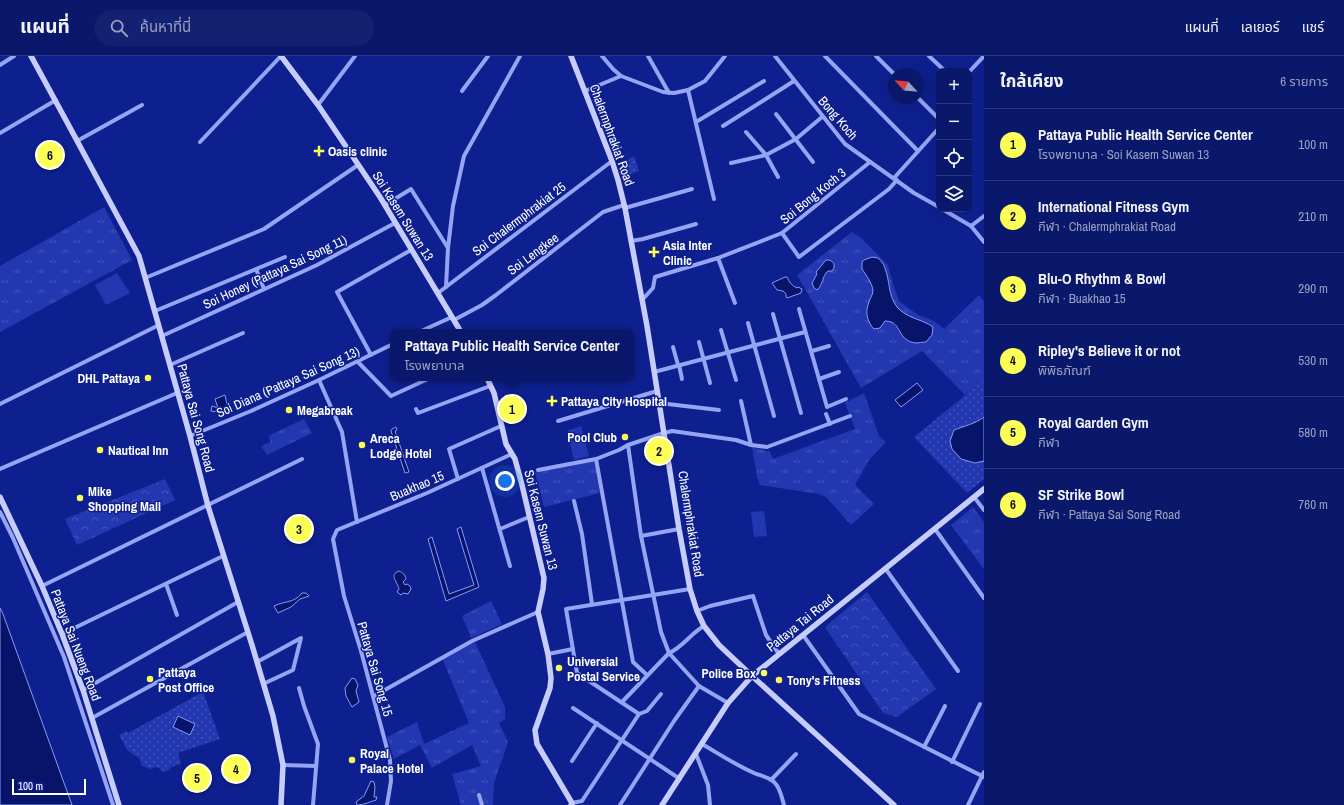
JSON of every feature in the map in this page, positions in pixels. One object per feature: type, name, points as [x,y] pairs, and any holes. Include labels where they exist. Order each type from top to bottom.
[{"type":"main road","name":"Pattaya Sai Song Road","points":[[31,56],[56,100],[138,256],[159,325],[208,506],[275,722],[283,765],[281,805]]},
{"type":"main road","name":"Soi Kasem Suwan 13","points":[[281,56],[318,105],[385,205],[459,329]]},
{"type":"main road","name":"Chalermphrakiat Road","points":[[571,56],[612,161],[618,180],[632,241],[679,529],[690,589],[696,611],[704,626],[719,645],[894,805]]},
{"type":"main road","name":"Soi Kasem Suwan 13","points":[[488,381],[494,393],[506,444],[512,454],[522,486],[544,578],[538,612],[548,654],[551,678],[550,688],[536,725],[535,738],[571,804]]},
{"type":"main road","name":"Pattaya Tai Road","points":[[662,805],[728,703],[752,676],[984,489]]},
{"type":"main road","name":"Pattaya Sai Nueng Road","points":[[0,497],[42,586],[62,634],[83,690],[119,805]]},
{"type":"street","points":[[0,65],[14,56]]},
{"type":"street","points":[[200,142],[281,56]]},
{"type":"street","points":[[318,105],[355,56]]},
{"type":"street","points":[[462,91],[488,56]]},
{"type":"street","points":[[446,287],[448,248],[453,206],[464,156],[520,56]]},
{"type":"street","points":[[602,56],[621,76],[669,93],[688,90],[704,81],[725,56]]},
{"type":"street","points":[[648,56],[669,93]]},
{"type":"street","name":"Bong Koch","points":[[775,56],[845,144],[914,193],[936,205]]},
{"type":"street","points":[[825,56],[918,151]]},
{"type":"street","points":[[876,56],[888,68]]},
{"type":"street","points":[[929,56],[942,68]]},
{"type":"street","points":[[972,69],[983,56]]},
{"type":"street","points":[[585,91],[621,76]]},
{"type":"street","points":[[696,122],[764,81]]},
{"type":"street","points":[[723,126],[794,81]]},
{"type":"street","points":[[688,90],[714,199]]},
{"type":"street","points":[[0,134],[56,100]]},
{"type":"street","points":[[924,104],[936,116]]},
{"type":"street","points":[[77,141],[142,105]]},
{"type":"street","points":[[776,114],[813,162]]},
{"type":"street","points":[[731,163],[766,155],[796,139],[822,117]]},
{"type":"street","points":[[782,233],[799,257],[889,189],[895,179],[936,131]]},
{"type":"street","points":[[746,132],[766,155],[778,178]]},
{"type":"street","name":"Soi Chalermphrakiat 25","points":[[438,293],[612,161]]},
{"type":"street","name":"Soi Bong Koch 3","points":[[641,301],[653,288],[655,277],[718,258],[782,233],[870,162]]},
{"type":"street","points":[[145,278],[264,229],[358,165]]},
{"type":"street","points":[[385,205],[411,189],[448,248]]},
{"type":"street","name":"Soi Lengkee","points":[[453,319],[482,305],[603,212],[692,189]]},
{"type":"street","points":[[947,212],[971,226],[984,242]]},
{"type":"street","points":[[971,226],[984,216]]},
{"type":"street","name":"Soi Honey (Pattaya Sai Song 11)","points":[[162,336],[317,265],[395,223]]},
{"type":"street","points":[[632,241],[696,224]]},
{"type":"street","points":[[371,355],[337,292],[411,250]]},
{"type":"street","points":[[155,311],[285,257]]},
{"type":"street","points":[[718,258],[735,303]]},
{"type":"street","points":[[256,269],[264,288]]},
{"type":"street","points":[[799,310],[827,407],[846,399]]},
{"type":"street","points":[[773,314],[801,413]]},
{"type":"street","points":[[427,329],[453,319]]},
{"type":"street","points":[[748,323],[774,416]]},
{"type":"street","points":[[0,404],[159,325]]},
{"type":"street","points":[[721,330],[736,380]]},
{"type":"street","points":[[654,372],[805,332]]},
{"type":"street","points":[[170,365],[243,333]]},
{"type":"street","points":[[699,342],[710,383]]},
{"type":"street","name":"Soi Diana (Pattaya Sai Song 13)","points":[[190,436],[251,411],[358,362],[390,346]]},
{"type":"street","points":[[812,351],[829,346]]},
{"type":"street","points":[[673,347],[682,379]]},
{"type":"street","points":[[358,362],[391,396],[424,381]]},
{"type":"street","points":[[819,378],[839,372]]},
{"type":"street","points":[[319,380],[342,432],[357,522]]},
{"type":"street","points":[[416,409],[418,413],[490,386]]},
{"type":"street","points":[[558,421],[657,391]]},
{"type":"street","points":[[0,469],[177,393]]},
{"type":"street","points":[[741,401],[751,445]]},
{"type":"street","points":[[659,403],[719,410]]},
{"type":"street","points":[[826,414],[830,424]]},
{"type":"street","points":[[538,470],[596,459],[619,450],[628,444],[672,431],[736,440],[766,448],[850,416]]},
{"type":"street","points":[[458,479],[449,449],[501,426]]},
{"type":"street","points":[[628,444],[641,536],[660,632],[669,653],[699,686],[728,703]]},
{"type":"street","name":"Buakhao 15","points":[[333,539],[337,530],[458,479],[512,454]]},
{"type":"street","points":[[42,586],[302,459]]},
{"type":"street","points":[[596,459],[633,662],[647,675]]},
{"type":"street","points":[[482,468],[510,566]]},
{"type":"street","points":[[974,497],[984,510]]},
{"type":"street","points":[[574,501],[582,534],[592,604]]},
{"type":"street","points":[[0,512],[13,538],[64,657],[113,805]]},
{"type":"street","points":[[500,528],[529,517]]},
{"type":"street","points":[[641,536],[679,529]]},
{"type":"street","points":[[935,529],[984,598]]},
{"type":"street","name":"Pattaya Sai Song 15","points":[[333,539],[344,596],[362,651],[390,760],[391,781],[387,805]]},
{"type":"street","points":[[62,634],[223,556]]},
{"type":"street","points":[[885,568],[958,672]]},
{"type":"street","points":[[166,584],[177,615]]},
{"type":"street","points":[[639,714],[577,673],[566,608],[690,589]]},
{"type":"street","points":[[696,611],[710,606],[753,596],[766,635],[779,654]]},
{"type":"street","points":[[83,690],[238,602]]},
{"type":"street","points":[[374,696],[472,642],[538,612]]},
{"type":"street","points":[[622,702],[669,653],[676,650],[696,630],[704,626]]},
{"type":"street","points":[[92,718],[248,632]]},
{"type":"street","points":[[803,634],[859,714],[952,762],[983,775],[968,805]]},
{"type":"street","points":[[257,662],[301,638],[293,670],[263,684]]},
{"type":"street","points":[[548,654],[573,649]]},
{"type":"street","points":[[620,805],[674,721],[699,686]]},
{"type":"street","points":[[299,688],[318,744],[313,805]]},
{"type":"street","points":[[571,804],[582,800],[639,714],[647,711],[661,694]]},
{"type":"street","points":[[952,762],[980,704]]},
{"type":"street","points":[[924,748],[945,706]]},
{"type":"street","points":[[573,708],[680,779]]},
{"type":"street","points":[[572,761],[597,723]]},
{"type":"street","points":[[702,744],[731,761],[776,783],[784,805]]},
{"type":"street","points":[[696,754],[708,786],[710,805]]},
{"type":"street","points":[[771,780],[796,754]]},
{"type":"street","points":[[283,765],[316,766]]},
{"type":"street","points":[[479,795],[482,805]]},
{"type":"green space","points":[[634,156],[639,171],[626,176],[621,164]]},
{"type":"green space","points":[[104,207],[132,260],[0,332],[0,266]]},
{"type":"green space","points":[[852,232],[860,237],[888,265],[899,301],[918,315],[934,321],[944,329],[979,295],[984,301],[984,380],[965,395],[922,351],[861,388],[797,275]]},
{"type":"green space","points":[[117,273],[130,293],[106,305],[95,285]]},
{"type":"green space","points":[[984,380],[984,479],[967,493],[914,437]]},
{"type":"green space","points":[[864,393],[879,436],[886,442],[869,460],[855,485],[874,504],[851,525],[826,497],[819,494],[760,485],[757,477],[752,447],[767,451],[769,450],[773,459],[855,429],[845,403]]},
{"type":"green space","points":[[304,419],[312,433],[267,455],[261,446],[271,442],[268,436]]},
{"type":"green space","points":[[581,426],[589,456],[574,460],[567,431]]},
{"type":"green space","points":[[593,461],[595,463],[600,493],[544,507],[535,472]]},
{"type":"green space","points":[[165,479],[175,500],[77,545],[65,519]]},
{"type":"green space","points":[[973,507],[984,522],[984,569],[951,525]]},
{"type":"green space","points":[[764,511],[767,536],[754,537],[751,512]]},
{"type":"green space","points":[[867,592],[936,689],[897,717],[883,713],[825,627]]},
{"type":"green space","points":[[491,601],[502,624],[471,638],[462,616]]},
{"type":"green space","points":[[475,642],[505,707],[505,719],[499,723],[508,742],[494,783],[493,805],[461,805],[452,774],[481,766],[472,745],[432,768],[420,745],[394,759],[387,737],[417,722],[424,744],[469,723],[442,658]]},
{"type":"green space","points":[[203,692],[220,739],[178,753],[181,764],[171,767],[169,770],[164,772],[157,767],[150,769],[141,765],[140,759],[127,750],[119,735],[127,731],[128,733]]},
{"type":"shaded area","points":[[872,257],[878,258],[884,265],[892,298],[897,307],[905,314],[933,327],[932,335],[926,342],[916,343],[905,339],[895,324],[891,322],[885,321],[880,328],[874,329],[870,324],[867,308],[873,290],[862,269],[862,262]]},
{"type":"shaded area","points":[[826,260],[834,263],[834,267],[832,271],[828,271],[826,273],[817,290],[814,288],[812,283],[817,274],[816,272]]},
{"type":"shaded area","points":[[787,277],[794,286],[802,289],[801,293],[787,298],[783,291],[777,290],[772,283]]},
{"type":"shaded area","points":[[917,383],[923,390],[901,407],[895,400]]},
{"type":"shaded area","points":[[225,395],[228,409],[219,412],[211,411],[212,406],[218,408],[215,399]]},
{"type":"shaded area","points":[[984,417],[984,461],[975,463],[961,459],[952,449],[950,441],[954,430]]},
{"type":"shaded area","points":[[396,427],[397,430],[395,431],[409,472],[405,473],[391,431]]},
{"type":"shaded area","points":[[461,527],[479,587],[446,601],[428,539],[432,537],[449,594],[474,585],[457,529]]},
{"type":"shaded area","points":[[399,571],[405,576],[406,579],[403,582],[405,585],[407,584],[410,586],[411,589],[408,594],[403,593],[401,595],[397,592],[399,589],[394,578],[394,574]]},
{"type":"shaded area","points":[[302,593],[306,593],[309,596],[300,599],[291,607],[278,613],[274,606],[296,599]]},
{"type":"shaded area","points":[[0,608],[3,614],[72,805],[0,805]]},
{"type":"shaded area","points":[[352,678],[355,679],[358,685],[356,691],[359,702],[352,707],[346,696],[345,688]]},
{"type":"shaded area","points":[[178,716],[195,724],[190,735],[173,727]]},
{"type":"shaded area","points":[[371,781],[374,782],[374,797],[377,797],[376,800],[357,805],[356,802],[364,796]]},
{"type":"place","name":"Oasis clinic","points":[[319,151]]},
{"type":"place","name":"SF Strike Bowl","points":[[50,155]]},
{"type":"place","name":"Asia Inter Clinic","points":[[654,252]]},
{"type":"place","name":"DHL Pattaya","points":[[148,378]]},
{"type":"place","name":"Pattaya City Hospital","points":[[552,401]]},
{"type":"place","name":"Pattaya Public Health Service Center","points":[[512,409]]},
{"type":"place","name":"Megabreak","points":[[289,410]]},
{"type":"place","name":"Pool Club","points":[[625,437]]},
{"type":"place","name":"Areca Lodge Hotel","points":[[362,445]]},
{"type":"place","name":"Nautical Inn","points":[[100,450]]},
{"type":"place","name":"International Fitness Gym","points":[[659,451]]},
{"type":"place","name":"Mike Shopping Mall","points":[[80,498]]},
{"type":"place","name":"Blu-O Rhythm & Bowl","points":[[299,529]]},
{"type":"place","name":"Universial Postal Service","points":[[559,668]]},
{"type":"place","name":"Police Box","points":[[764,673]]},
{"type":"place","name":"Pattaya Post Office","points":[[150,679]]},
{"type":"place","name":"Tony's Fitness","points":[[779,680]]},
{"type":"place","name":"Royal Palace Hotel","points":[[352,760]]},
{"type":"place","name":"Ripley's Believe it or not","points":[[236,769]]},
{"type":"place","name":"Royal Garden Gym","points":[[197,778]]}]
